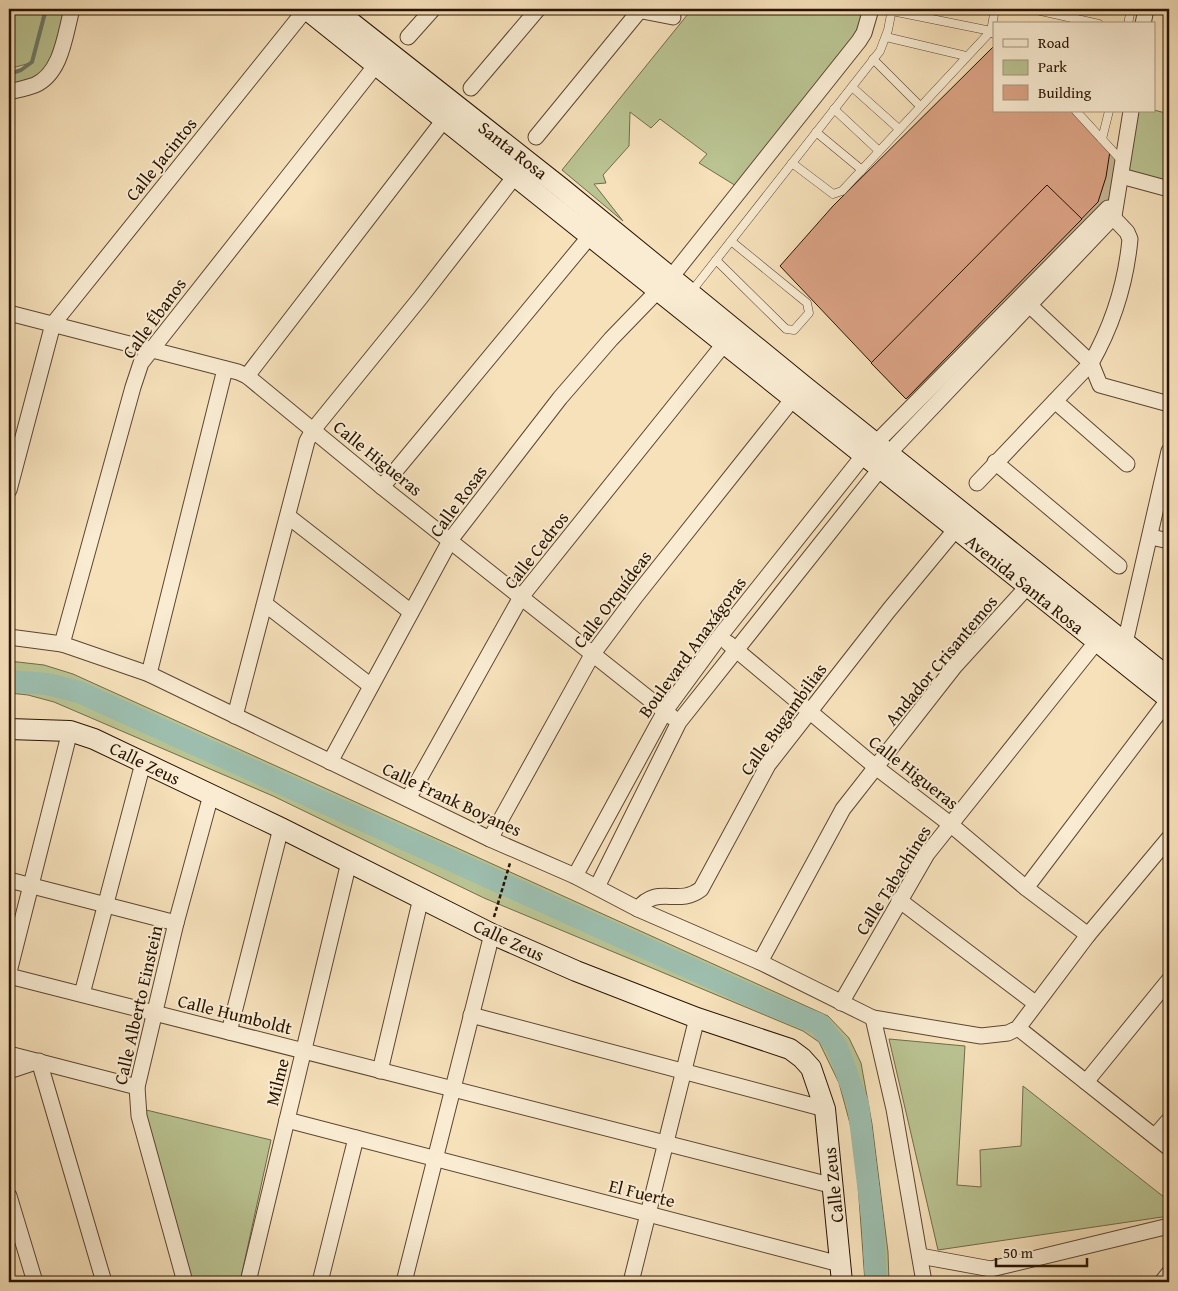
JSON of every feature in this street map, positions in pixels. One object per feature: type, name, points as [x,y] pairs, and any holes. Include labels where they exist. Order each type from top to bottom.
[{"type":"main road","name":"Avenida Santa Rosa","points":[[306,9],[376,65],[450,113],[515,176],[657,290],[684,299],[877,455],[1126,643],[1169,678]]},
{"type":"main road","name":"Santa Rosa","points":[[334,9],[450,113],[672,276],[684,299]]},
{"type":"main road","name":"Avenida Santa Rosa","points":[[684,299],[724,344],[798,392]]},
{"type":"main road","name":"Avenida Santa Rosa","points":[[877,455],[956,529],[1169,699]]},
{"type":"main road","name":"Calle Zeus","points":[[9,729],[70,731],[94,739],[281,828],[492,934],[576,971],[697,1018],[790,1049],[802,1058],[816,1079],[825,1109],[841,1273]]},
{"type":"street","points":[[9,92],[36,84],[47,77],[60,52],[72,9]]},
{"type":"street","name":"Calle Jacintos","points":[[51,329],[306,9]]},
{"type":"street","points":[[408,37],[433,9]]},
{"type":"street","points":[[471,88],[538,9]]},
{"type":"street","points":[[657,290],[672,276],[859,41],[866,28],[871,9]]},
{"type":"street","points":[[1143,22],[1146,9]]},
{"type":"street","points":[[536,137],[636,10],[673,17]]},
{"type":"street","name":"Calle Ébanos","points":[[62,644],[132,387],[141,363],[376,65]]},
{"type":"street","points":[[976,483],[1091,363],[1103,342],[1113,317],[1129,248],[1127,232],[1112,210],[1122,169],[1131,112]]},
{"type":"street","points":[[247,376],[450,113]]},
{"type":"street","points":[[1122,169],[1169,189]]},
{"type":"street","points":[[235,716],[307,441],[313,430],[421,297],[515,176]]},
{"type":"street","name":"Boulevard Anaxágoras","points":[[575,876],[665,710],[720,636],[877,455],[1112,210]]},
{"type":"street","points":[[382,487],[590,236]]},
{"type":"street","name":"Calle Rosas","points":[[330,762],[451,539],[560,398],[657,290]]},
{"type":"street","points":[[1026,301],[1091,363],[1100,385],[1169,404]]},
{"type":"street","name":"Calle Higueras","points":[[9,313],[51,329],[151,348],[247,376],[382,487],[451,539],[592,655],[679,722]]},
{"type":"street","points":[[9,490],[51,329]]},
{"type":"street","name":"Calle Cedros","points":[[408,800],[521,597],[724,344]]},
{"type":"street","points":[[149,674],[225,369]]},
{"type":"street","name":"Calle Orquídeas","points":[[490,839],[592,655],[636,596],[798,392]]},
{"type":"street","points":[[1055,401],[1127,464]]},
{"type":"street","points":[[1126,643],[1169,451]]},
{"type":"street","name":"Boulevard Anaxágoras","points":[[597,887],[679,722],[736,649],[877,455]]},
{"type":"street","points":[[995,462],[1119,566]]},
{"type":"street","points":[[288,517],[411,612]]},
{"type":"street","name":"Calle Bugambilias","points":[[638,909],[645,899],[654,896],[683,898],[692,896],[701,889],[768,765],[956,529]]},
{"type":"street","points":[[1151,537],[1169,541]]},
{"type":"street","name":"Andador Crisantemos","points":[[760,962],[835,822],[955,666],[1027,587]]},
{"type":"street","points":[[265,604],[371,686]]},
{"type":"street","name":"Calle Higueras","points":[[720,636],[877,768],[950,824],[1026,888],[1088,935]]},
{"type":"street","name":"Calle Frank Boyanes","points":[[9,637],[62,644],[149,674],[490,839],[575,876],[638,909],[760,962],[873,1018],[981,1036],[1008,1033],[1018,1028]]},
{"type":"street","name":"Calle Tabachines","points":[[842,1003],[899,900],[927,854],[1097,641]]},
{"type":"street","points":[[1026,888],[1169,699]]},
{"type":"street","points":[[9,974],[70,731]]},
{"type":"street","points":[[82,994],[143,763]]},
{"type":"street","name":"Calle Alberto Einstein","points":[[184,1282],[139,1116],[137,1087],[153,1012],[211,795]]},
{"type":"street","points":[[229,1032],[281,828]]},
{"type":"street","points":[[1169,838],[1088,935],[1018,1028],[1169,1148]]},
{"type":"street","name":"Milme","points":[[248,1282],[349,862]]},
{"type":"street","points":[[9,880],[176,923]]},
{"type":"street","points":[[380,1071],[421,898]]},
{"type":"street","points":[[899,900],[1035,1003]]},
{"type":"street","points":[[404,1282],[492,934]]},
{"type":"street","name":"Calle Humboldt","points":[[9,974],[380,1071],[834,1186]]},
{"type":"street","points":[[1086,1082],[1169,980]]},
{"type":"street","points":[[471,1016],[825,1109]]},
{"type":"street","points":[[631,1282],[697,1018]]},
{"type":"street","points":[[873,1018],[894,1109],[924,1282]]},
{"type":"street","points":[[9,1054],[137,1087]]},
{"type":"street","points":[[9,1071],[39,1062]]},
{"type":"street","points":[[39,1062],[104,1282]]},
{"type":"street","name":"El Fuerte","points":[[287,1120],[648,1214],[841,1273]]},
{"type":"street","points":[[1156,1136],[1169,1120]]},
{"type":"street","points":[[320,1282],[356,1138]]},
{"type":"street","points":[[9,1196],[35,1282]]},
{"type":"street","points":[[920,1256],[993,1275],[1169,1226]]},
{"type":"street","points":[[1162,1282],[1169,1273]]},
{"type":"lane","points":[[994,22],[995,9]]},
{"type":"lane","points":[[1032,9],[1090,22]]},
{"type":"lane","points":[[1128,22],[1131,9]]},
{"type":"lane","points":[[684,299],[873,59],[886,37],[892,10],[993,33]]},
{"type":"lane","points":[[792,162],[833,194],[842,191],[966,56],[993,33]]},
{"type":"lane","points":[[886,37],[966,56]]},
{"type":"lane","points":[[873,59],[920,106]]},
{"type":"lane","points":[[852,87],[899,129]]},
{"type":"lane","points":[[834,109],[879,151]]},
{"type":"lane","points":[[1077,112],[1102,139],[1122,169]]},
{"type":"lane","points":[[1102,139],[1109,112]]},
{"type":"lane","points":[[816,132],[862,170]]},
{"type":"lane","points":[[716,260],[786,329],[794,330],[809,313],[807,303],[730,241]]},
{"type":"path","points":[[496,907],[509,866]]},
{"type":"green space","points":[[9,9],[44,9],[37,45],[47,9],[70,9],[53,69],[9,93],[9,74],[21,70],[30,63],[9,69]]},
{"type":"green space","points":[[692,9],[871,9],[868,23],[741,189],[699,163],[707,154],[660,119],[651,128],[630,112],[629,146],[603,175],[606,183],[594,184],[623,221],[562,170]]},
{"type":"green space","points":[[1156,111],[1169,114],[1169,189],[1121,176],[1131,112]]},
{"type":"green space","points":[[9,661],[44,665],[73,674],[828,1016],[849,1038],[861,1063],[872,1124],[888,1252],[889,1282],[865,1282],[855,1142],[839,1083],[819,1042],[803,1031],[484,898],[273,796],[54,702],[28,695],[9,693]]},
{"type":"green space","points":[[889,1039],[965,1046],[957,1185],[981,1187],[980,1150],[1021,1146],[1023,1086],[1169,1201],[1169,1216],[938,1250]]},
{"type":"green space","points":[[142,1109],[271,1140],[240,1282],[192,1282]]},
{"type":"building","points":[[993,47],[993,112],[1074,112],[1110,151],[1106,177],[1098,202],[906,399],[780,266],[833,206]]},
{"type":"building","points":[[1047,185],[1082,219],[906,399],[871,363]]},
{"type":"waterway","points":[[9,74],[21,70],[32,62],[46,9]]},
{"type":"waterway","points":[[9,681],[47,684],[79,692],[769,1004],[819,1024],[837,1047],[858,1104],[873,1225],[876,1282]]}]
